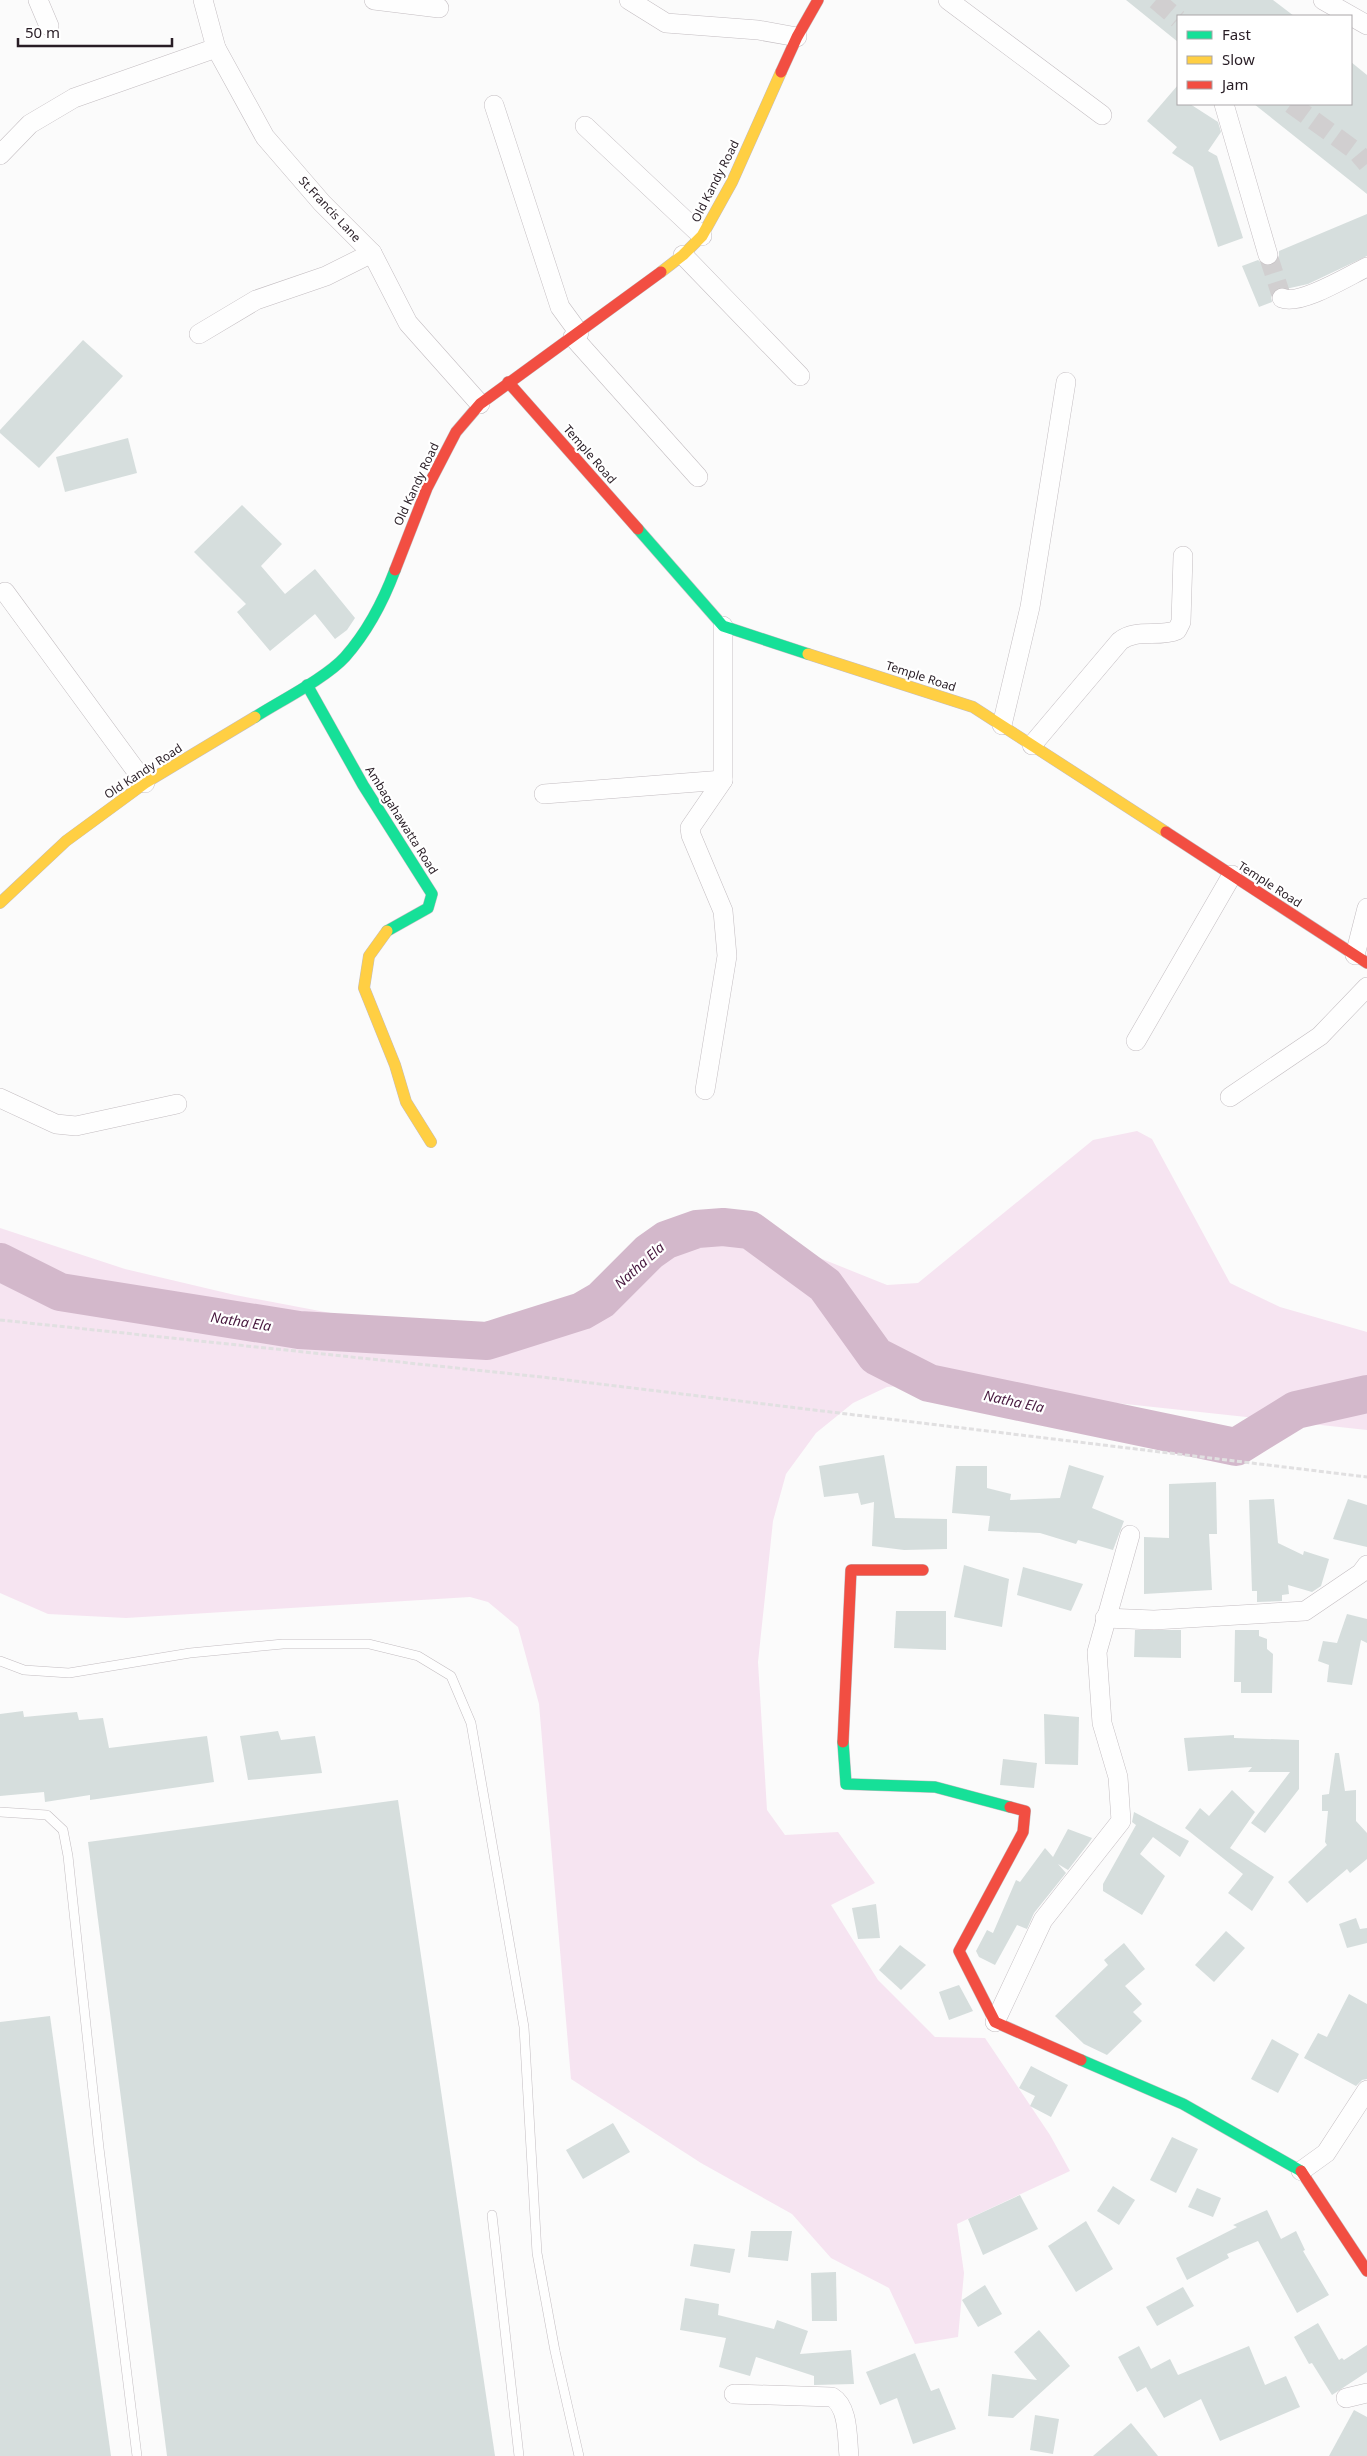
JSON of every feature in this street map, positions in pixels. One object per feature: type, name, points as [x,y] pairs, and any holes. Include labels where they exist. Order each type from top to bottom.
[{"type":"street","points":[[38,0],[49,26]]},
{"type":"street","name":"St.Francis Lane","points":[[203,0],[216,48],[265,137],[322,203],[372,253],[408,323],[480,404]]},
{"type":"street","points":[[374,0],[439,8]]},
{"type":"street","points":[[629,0],[666,23],[758,30],[797,37]]},
{"type":"street","name":"Old Kandy Road","points":[[0,903],[66,841],[145,783],[307,685],[344,658],[367,628],[383,601],[410,528],[440,460],[456,432],[480,404],[684,255],[702,236],[732,182],[797,37],[818,0]]},
{"type":"street","points":[[948,0],[1102,115]]},
{"type":"street","points":[[1326,1],[1350,15]]},
{"type":"street","points":[[1352,16],[1367,25]]},
{"type":"street","points":[[0,155],[30,124],[74,98],[216,48]]},
{"type":"street","points":[[494,105],[560,307],[576,335],[698,477]]},
{"type":"street","points":[[1224,105],[1268,255]]},
{"type":"street","points":[[585,126],[702,236]]},
{"type":"street","points":[[199,334],[256,300],[326,276],[372,253]]},
{"type":"street","points":[[684,255],[800,376]]},
{"type":"street","points":[[1282,298],[1287,300],[1300,299],[1367,267]]},
{"type":"street","name":"Temple Road","points":[[508,382],[723,626],[973,707],[1361,959]]},
{"type":"street","points":[[1002,726],[1030,607],[1066,382]]},
{"type":"street","points":[[1032,745],[1120,640],[1132,635],[1170,633],[1177,630],[1181,622],[1183,556]]},
{"type":"street","points":[[5,592],[145,783]]},
{"type":"street","points":[[705,1090],[727,956],[723,911],[691,835],[690,828],[723,780],[723,626]]},
{"type":"street","name":"Ambagahawatta Road","points":[[307,685],[363,785],[432,894],[430,905],[424,911],[402,921],[383,935],[369,950],[364,965],[363,979],[364,988],[395,1065],[406,1102],[432,1142]]},
{"type":"street","points":[[544,794],[723,780]]},
{"type":"street","points":[[1136,1041],[1232,875]]},
{"type":"street","points":[[1361,959],[1367,908]]},
{"type":"street","points":[[1230,1097],[1320,1036],[1367,987]]},
{"type":"street","points":[[0,1098],[56,1124],[76,1126],[177,1104]]},
{"type":"street","points":[[995,2022],[1043,1920],[1120,1821],[1118,1777],[1102,1723],[1097,1652],[1105,1618],[1130,1535]]},
{"type":"street","points":[[1105,1618],[1154,1620],[1305,1611],[1361,1574],[1367,1566]]},
{"type":"street","points":[[922,1570],[851,1570],[842,1755],[846,1784],[935,1787],[1026,1811],[1023,1832],[958,1951],[995,2022],[1183,2104],[1301,2171],[1367,2271]]},
{"type":"street","points":[[1301,2171],[1326,2153],[1367,2090]]},
{"type":"street","points":[[1346,2398],[1367,2393]]},
{"type":"street","points":[[734,2394],[832,2397],[839,2401],[843,2409],[849,2456]]},
{"type":"lane","points":[[0,1661],[24,1670],[69,1673],[190,1653],[283,1644],[369,1644],[418,1656],[450,1676],[471,1723],[524,2027],[537,2252],[555,2351],[578,2456]]},
{"type":"lane","points":[[0,1812],[47,1815],[63,1830],[81,1968],[99,2148],[137,2456]]},
{"type":"lane","points":[[492,2215],[519,2456]]},
{"type":"path","points":[[0,1320],[542,1377],[1367,1477]]},
{"type":"shaded area","points":[[1137,1131],[1152,1139],[1230,1283],[1280,1307],[1367,1332],[1367,1430],[929,1383],[887,1387],[853,1403],[816,1433],[786,1474],[773,1521],[758,1662],[767,1810],[785,1835],[838,1832],[875,1883],[831,1905],[878,1980],[935,2037],[985,2038],[1050,2135],[1070,2171],[957,2224],[964,2273],[958,2337],[915,2344],[889,2288],[831,2258],[792,2214],[701,2163],[571,2079],[539,1704],[518,1627],[488,1602],[470,1597],[126,1618],[48,1614],[0,1593],[0,1228],[125,1269],[235,1295],[362,1319],[455,1327],[510,1327],[582,1311],[601,1300],[649,1252],[666,1240],[697,1229],[723,1227],[750,1230],[887,1285],[918,1283],[1093,1140]]},
{"type":"building","points":[[1126,0],[1273,0],[1293,15],[1177,15],[1177,41]]},
{"type":"building","points":[[1352,63],[1367,75],[1367,194],[1255,105],[1352,105]]},
{"type":"building","points":[[1177,86],[1177,105],[1192,105],[1218,122],[1221,132],[1208,151],[1217,156],[1243,238],[1218,247],[1193,167],[1172,153],[1177,147],[1147,121]]},
{"type":"building","points":[[1367,214],[1367,256],[1308,284],[1290,288],[1278,288],[1271,296],[1272,302],[1259,307],[1242,266],[1258,260],[1265,266],[1272,266],[1279,258],[1279,251]]},
{"type":"building","points":[[83,340],[123,376],[39,468],[0,433],[0,430]]},
{"type":"building","points":[[128,438],[137,473],[65,492],[56,457]]},
{"type":"building","points":[[242,505],[282,544],[261,566],[285,594],[315,569],[355,618],[347,630],[335,639],[315,614],[270,651],[237,612],[246,604],[194,552]]},
{"type":"building","points":[[884,1455],[895,1518],[947,1519],[947,1549],[904,1550],[872,1546],[874,1502],[861,1505],[858,1493],[824,1497],[819,1466]]},
{"type":"building","points":[[1069,1465],[1104,1476],[1092,1508],[1124,1521],[1113,1550],[1078,1540],[1076,1544],[1040,1533],[988,1531],[990,1516],[952,1513],[956,1466],[987,1466],[987,1488],[1011,1494],[1010,1500],[1060,1498]]},
{"type":"building","points":[[1216,1482],[1217,1534],[1209,1534],[1212,1590],[1144,1594],[1144,1537],[1169,1538],[1169,1484]]},
{"type":"building","points":[[1274,1499],[1278,1543],[1303,1555],[1304,1551],[1329,1559],[1321,1586],[1312,1592],[1288,1585],[1289,1594],[1282,1595],[1282,1601],[1257,1602],[1257,1591],[1252,1591],[1249,1500]]},
{"type":"building","points":[[1348,1499],[1367,1505],[1367,1547],[1333,1539]]},
{"type":"building","points":[[964,1565],[1009,1579],[1002,1627],[954,1617]]},
{"type":"building","points":[[1023,1567],[1083,1584],[1071,1611],[1017,1595]]},
{"type":"building","points":[[896,1611],[946,1611],[946,1650],[894,1648]]},
{"type":"building","points":[[1347,1614],[1367,1619],[1367,1643],[1361,1640],[1352,1685],[1327,1682],[1329,1665],[1318,1661],[1323,1641],[1337,1643]]},
{"type":"building","points":[[1135,1630],[1181,1630],[1181,1658],[1134,1657]]},
{"type":"building","points":[[1235,1630],[1259,1630],[1259,1636],[1267,1639],[1267,1649],[1273,1654],[1272,1693],[1241,1693],[1241,1682],[1234,1682]]},
{"type":"building","points":[[23,1711],[24,1717],[77,1712],[79,1720],[103,1718],[109,1748],[207,1736],[214,1782],[90,1800],[90,1795],[45,1802],[44,1792],[0,1796],[0,1714]]},
{"type":"building","points":[[1044,1714],[1079,1717],[1078,1765],[1045,1764]]},
{"type":"building","points":[[278,1731],[281,1740],[315,1736],[322,1773],[248,1780],[240,1736]]},
{"type":"building","points":[[1234,1735],[1234,1738],[1299,1740],[1299,1789],[1265,1833],[1251,1823],[1290,1772],[1248,1772],[1252,1767],[1188,1771],[1184,1738]]},
{"type":"building","points":[[1335,1753],[1339,1753],[1345,1791],[1356,1790],[1356,1821],[1367,1833],[1367,1859],[1350,1873],[1347,1869],[1307,1903],[1288,1882],[1327,1845],[1325,1842],[1328,1811],[1322,1811],[1322,1795],[1329,1794]]},
{"type":"building","points":[[1003,1759],[1037,1763],[1034,1788],[1000,1785]]},
{"type":"building","points":[[1232,1790],[1255,1812],[1230,1848],[1274,1877],[1252,1911],[1228,1893],[1243,1874],[1185,1828],[1200,1808],[1209,1816]]},
{"type":"building","points":[[398,1800],[495,2456],[167,2456],[88,1842]]},
{"type":"building","points":[[1134,1812],[1189,1841],[1180,1857],[1153,1837],[1140,1854],[1165,1876],[1142,1915],[1103,1891],[1103,1884],[1136,1825],[1132,1822]]},
{"type":"building","points":[[1068,1829],[1092,1838],[1068,1870],[1058,1864],[1066,1873],[1034,1913],[1027,1929],[1017,1925],[995,1965],[979,1957],[976,1951],[987,1930],[993,1933],[1016,1880],[1020,1882],[1045,1848],[1053,1857]]},
{"type":"building","points":[[876,1904],[880,1938],[858,1939],[852,1908]]},
{"type":"building","points":[[1356,1918],[1360,1929],[1367,1928],[1367,1943],[1347,1948],[1339,1924]]},
{"type":"building","points":[[1226,1931],[1245,1948],[1214,1982],[1195,1965]]},
{"type":"building","points":[[1124,1943],[1145,1969],[1125,1986],[1142,2004],[1133,2012],[1142,2021],[1107,2055],[1084,2044],[1055,2016],[1108,1965],[1104,1960]]},
{"type":"building","points":[[900,1945],[926,1965],[901,1990],[879,1970]]},
{"type":"building","points":[[959,1985],[973,2011],[949,2020],[939,1992]]},
{"type":"building","points":[[1349,1994],[1367,2004],[1367,2079],[1362,2080],[1356,2086],[1304,2058],[1318,2033],[1327,2037]]},
{"type":"building","points":[[50,2016],[111,2456],[0,2456],[0,2022]]},
{"type":"building","points":[[1272,2039],[1299,2054],[1278,2093],[1251,2079]]},
{"type":"building","points":[[1031,2066],[1068,2085],[1051,2117],[1030,2106],[1035,2096],[1019,2088]]},
{"type":"building","points":[[613,2123],[630,2152],[583,2179],[566,2150]]},
{"type":"building","points":[[1172,2137],[1198,2149],[1176,2193],[1150,2180]]},
{"type":"building","points":[[1113,2186],[1135,2200],[1119,2225],[1097,2211]]},
{"type":"building","points":[[1197,2188],[1221,2198],[1213,2217],[1188,2207]]},
{"type":"building","points":[[1020,2195],[1038,2229],[983,2255],[968,2219]]},
{"type":"building","points":[[1267,2210],[1281,2239],[1296,2231],[1305,2250],[1303,2251],[1329,2295],[1297,2313],[1258,2241],[1227,2254],[1229,2258],[1187,2280],[1176,2258],[1237,2227],[1233,2225]]},
{"type":"building","points":[[1086,2221],[1113,2269],[1076,2292],[1048,2246]]},
{"type":"building","points":[[751,2231],[792,2231],[788,2261],[748,2257]]},
{"type":"building","points":[[694,2244],[735,2249],[730,2273],[690,2266]]},
{"type":"building","points":[[836,2272],[837,2321],[812,2321],[811,2273]]},
{"type":"building","points":[[985,2285],[1002,2314],[978,2327],[962,2300]]},
{"type":"building","points":[[1183,2287],[1194,2306],[1157,2326],[1146,2307]]},
{"type":"building","points":[[685,2298],[719,2304],[718,2315],[774,2329],[777,2320],[808,2331],[800,2354],[851,2350],[854,2384],[814,2385],[814,2376],[756,2357],[750,2376],[719,2367],[726,2338],[680,2330]]},
{"type":"building","points":[[1318,2323],[1339,2360],[1342,2358],[1344,2360],[1367,2345],[1367,2372],[1332,2395],[1312,2363],[1309,2364],[1294,2337]]},
{"type":"building","points":[[1039,2330],[1070,2366],[1013,2418],[988,2416],[992,2374],[1037,2380],[1014,2352]]},
{"type":"building","points":[[1139,2346],[1151,2369],[1170,2359],[1178,2375],[1249,2346],[1265,2385],[1286,2376],[1300,2407],[1220,2441],[1201,2399],[1164,2418],[1146,2387],[1137,2392],[1118,2357]]},
{"type":"building","points":[[915,2353],[931,2391],[939,2388],[956,2429],[913,2444],[897,2398],[880,2405],[866,2372]]},
{"type":"building","points":[[1354,2410],[1367,2417],[1367,2456],[1329,2456]]},
{"type":"building","points":[[1035,2415],[1059,2419],[1053,2454],[1030,2450]]},
{"type":"building","points":[[1131,2423],[1158,2456],[1093,2456]]},
{"type":"waterway","name":"Natha Ela","points":[[0,1262],[60,1292],[299,1330],[487,1341],[582,1311],[601,1300],[649,1252],[666,1240],[697,1229],[723,1227],[750,1230],[825,1285],[876,1356],[929,1383],[1236,1447],[1296,1410],[1367,1394]]},
{"type":"tunnel","points":[[1156,0],[1177,18]]},
{"type":"tunnel","points":[[1292,105],[1357,152],[1367,164]]},
{"type":"tunnel","points":[[1268,255],[1282,298]]},
{"type":"traffic: fast","points":[[638,529],[723,626],[808,654]]},
{"type":"traffic: fast","points":[[255,717],[315,681],[345,657],[361,637],[374,616],[395,570]]},
{"type":"traffic: fast","points":[[307,685],[363,785],[432,894],[428,908],[387,931]]},
{"type":"traffic: fast","points":[[843,1742],[846,1784],[935,1787],[1010,1807]]},
{"type":"traffic: fast","points":[[1081,2060],[1183,2104],[1301,2171]]},
{"type":"traffic: slow","points":[[661,272],[683,255],[702,236],[732,182],[781,72]]},
{"type":"traffic: slow","points":[[808,654],[973,707],[1166,832]]},
{"type":"traffic: slow","points":[[0,903],[66,841],[145,783],[255,717]]},
{"type":"traffic: slow","points":[[387,931],[369,956],[364,988],[395,1065],[406,1102],[431,1142]]},
{"type":"traffic: jam","points":[[781,72],[797,37],[818,0]]},
{"type":"traffic: jam","points":[[395,570],[427,488],[456,432],[480,404],[661,272]]},
{"type":"traffic: jam","points":[[508,382],[638,529]]},
{"type":"traffic: jam","points":[[1166,832],[1367,963]]},
{"type":"traffic: jam","points":[[843,1742],[851,1570],[923,1570]]},
{"type":"traffic: jam","points":[[1010,1807],[1025,1811],[1023,1832],[959,1951],[995,2022],[1081,2060]]},
{"type":"traffic: jam","points":[[1301,2171],[1367,2271]]}]
